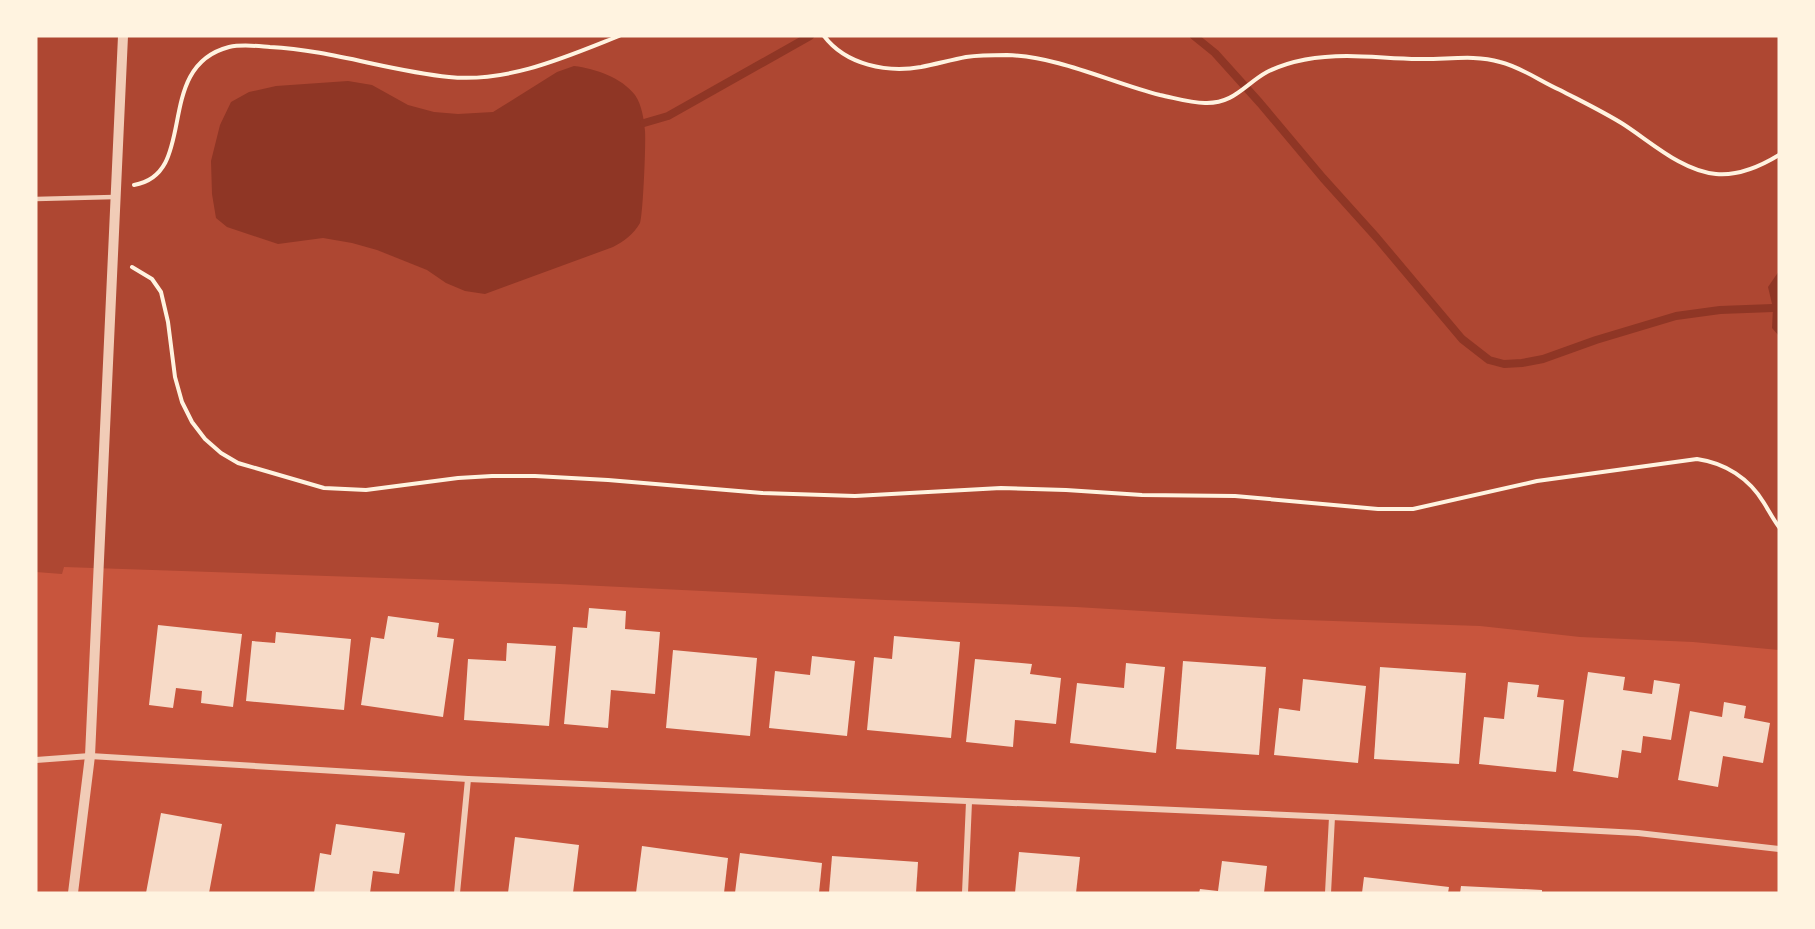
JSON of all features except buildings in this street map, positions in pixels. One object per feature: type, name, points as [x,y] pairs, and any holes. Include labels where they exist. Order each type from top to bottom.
[{"type":"street","points":[[73,893],[90,756],[123,36]]},
{"type":"street","points":[[36,760],[90,756],[468,779],[1332,817],[1638,833],[1779,849]]},
{"type":"street","points":[[457,893],[468,779]]},
{"type":"street","points":[[965,893],[969,802]]},
{"type":"street","points":[[1328,893],[1332,817]]},
{"type":"lane","points":[[36,199],[116,193]]},
{"type":"path","points":[[116,193],[144,184],[154,179],[160,172],[172,148],[184,89],[200,63],[216,52],[231,47],[245,45],[291,48],[418,73],[475,78],[503,75],[533,67],[619,36]]},
{"type":"path","points":[[824,36],[844,55],[879,67],[920,67],[968,57],[1012,55],[1070,66],[1143,90],[1185,101],[1205,103],[1223,101],[1235,96],[1266,73],[1281,66],[1323,57],[1417,60],[1487,58],[1517,68],[1600,110],[1676,159],[1699,171],[1730,174],[1765,164],[1779,155]]},
{"type":"path","points":[[113,258],[152,279],[161,292],[168,322],[175,377],[182,402],[192,422],[205,439],[221,453],[238,463],[324,488],[366,490],[458,478],[513,476],[608,480],[762,493],[855,496],[1001,488],[1142,495],[1235,496],[1378,509],[1413,509],[1537,481],[1697,459],[1710,461],[1738,474],[1752,486],[1779,527]]},
{"type":"shaded area","points":[[36,36],[1779,36],[1779,650],[1693,642],[1580,637],[1480,626],[1275,619],[1076,607],[560,584],[64,567],[62,574],[36,572]]},
{"type":"shaded area","points":[[574,66],[591,69],[623,83],[635,95],[642,113],[645,149],[640,223],[628,237],[613,247],[485,294],[465,291],[446,283],[427,270],[377,250],[323,238],[278,244],[227,227],[216,218],[212,194],[211,161],[220,125],[231,102],[249,92],[276,86],[348,81],[372,85],[408,105],[434,112],[458,114],[493,112],[557,72]]},
{"type":"shaded area","points":[[1779,271],[1779,336],[1772,328],[1773,308],[1768,287]]},
{"type":"waterway","points":[[644,123],[668,116],[810,36]]},
{"type":"waterway","points":[[1194,36],[1215,53],[1260,103],[1462,339],[1489,360],[1504,364],[1543,359],[1676,316],[1720,310],[1773,308]]}]
